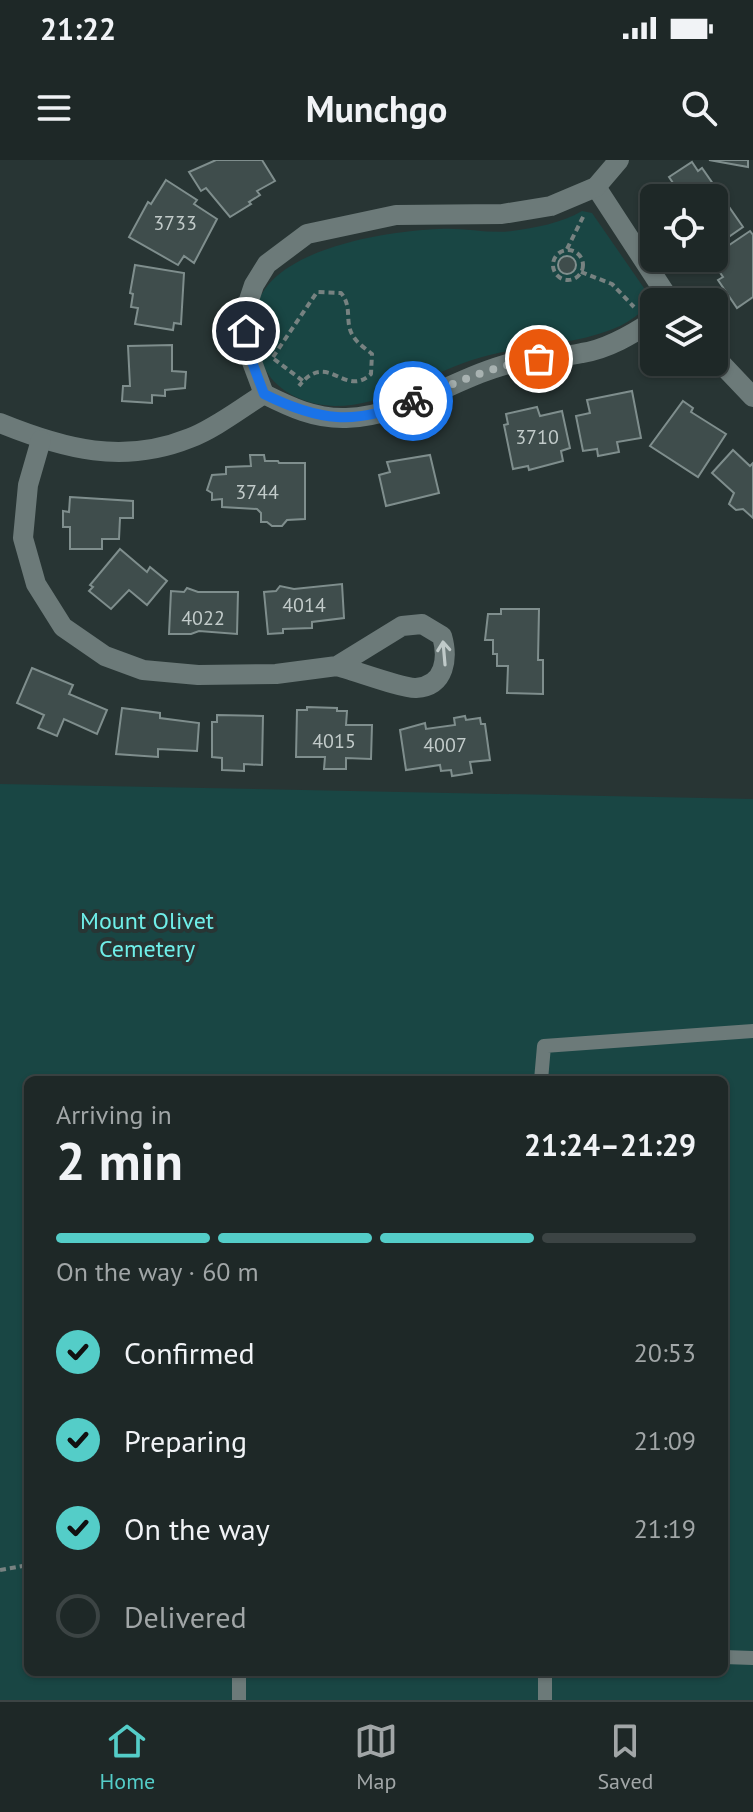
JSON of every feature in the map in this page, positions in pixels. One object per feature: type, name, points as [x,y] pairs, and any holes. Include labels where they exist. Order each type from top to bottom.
[{"type":"street","points":[[619,160],[596,187],[551,206],[523,212],[396,215],[307,234],[267,264],[254,285],[247,306],[246,331],[264,394],[313,416],[346,418],[392,410],[465,378],[515,362],[585,353],[640,330]]},
{"type":"street","points":[[596,187],[662,288]]},
{"type":"street","points":[[728,371],[753,397]]},
{"type":"street","points":[[0,423],[65,447],[106,452],[147,450],[192,438],[264,394]]},
{"type":"street","points":[[41,440],[28,485],[23,538],[36,584],[63,627],[105,656],[143,670],[198,675],[276,674],[337,666],[416,689],[436,680],[446,664],[446,652],[442,636],[422,624],[402,626],[337,666]]},
{"type":"lane","points":[[541,1076],[544,1046],[753,1031]]},
{"type":"lane","points":[[728,1657],[753,1658]]},
{"type":"lane","points":[[239,1676],[239,1700]]},
{"type":"lane","points":[[545,1676],[545,1700]]},
{"type":"path","points":[[581,272],[582,262],[577,253],[567,250],[556,256],[553,265],[559,277],[568,279],[581,272],[612,284],[640,311]]},
{"type":"path","points":[[255,369],[273,357],[317,292],[341,293],[348,301],[349,328],[354,338],[372,354],[371,374],[363,381],[353,383],[321,371],[310,374],[290,407]]},
{"type":"path","points":[[273,357],[303,381]]},
{"type":"path","points":[[0,1570],[24,1566]]},
{"type":"green space","points":[[582,211],[592,213],[644,288],[640,288],[640,312],[620,326],[584,338],[472,360],[389,395],[354,405],[326,405],[300,399],[277,385],[264,366],[255,327],[258,301],[273,280],[295,263],[324,250],[386,234],[448,229],[512,231],[539,227]]},
{"type":"green space","name":"Mount Olivet Cemetery","points":[[0,784],[753,799],[753,1700],[0,1700]]},
{"type":"building","points":[[216,160],[262,160],[275,181],[257,191],[260,195],[249,202],[251,204],[230,217],[206,188],[201,191],[189,172]]},
{"type":"building","points":[[709,160],[748,160],[748,167]]},
{"type":"building","points":[[692,162],[698,171],[702,168],[713,184],[674,184],[669,177]]},
{"type":"building","points":[[166,180],[197,200],[194,204],[217,219],[194,263],[184,256],[178,265],[129,237],[148,202],[151,204]]},
{"type":"building","points":[[728,205],[743,227],[728,237]]},
{"type":"building","points":[[750,231],[753,235],[753,297],[737,308],[728,295],[728,288],[723,288],[718,280],[723,277],[720,272],[728,272],[728,246]]},
{"type":"building","points":[[567,256],[576,265],[567,274],[558,265]]},
{"type":"building","points":[[135,265],[184,273],[181,324],[174,323],[173,330],[135,324],[138,308],[131,307],[133,294],[130,293]]},
{"type":"building","points":[[172,345],[172,371],[186,372],[185,388],[165,390],[165,396],[152,395],[152,403],[122,401],[123,386],[130,386],[128,346]]},
{"type":"building","points":[[632,391],[641,438],[617,442],[619,452],[598,456],[597,449],[583,451],[576,416],[590,413],[587,400]]},
{"type":"building","points":[[683,401],[693,408],[691,412],[726,434],[698,477],[650,446]]},
{"type":"building","points":[[537,407],[540,416],[562,411],[570,448],[561,451],[563,461],[529,470],[528,466],[513,469],[504,425],[508,424],[506,414]]},
{"type":"building","points":[[733,450],[750,466],[753,463],[753,518],[743,509],[736,510],[729,504],[734,493],[712,473]]},
{"type":"building","points":[[250,455],[264,455],[265,461],[305,463],[305,519],[287,520],[282,526],[272,526],[261,522],[261,513],[257,509],[222,507],[222,499],[212,500],[212,493],[207,490],[212,475],[226,474],[226,467],[251,466]]},
{"type":"building","points":[[430,455],[439,493],[386,506],[379,475],[390,472],[387,462]]},
{"type":"building","points":[[70,497],[133,501],[133,518],[120,518],[119,539],[102,539],[102,549],[70,549],[70,527],[63,527],[63,511],[69,512]]},
{"type":"building","points":[[120,549],[147,572],[150,567],[167,581],[147,605],[129,590],[111,609],[89,591],[93,587],[90,585]]},
{"type":"building","points":[[342,584],[344,618],[312,622],[312,628],[283,629],[283,633],[268,634],[264,592],[276,591],[280,586],[294,589]]},
{"type":"building","points":[[187,588],[198,592],[238,592],[237,634],[199,631],[169,634],[171,591],[184,592]]},
{"type":"building","points":[[501,609],[539,609],[538,660],[543,660],[543,694],[507,693],[508,666],[497,666],[493,640],[485,640],[488,614],[501,614]]},
{"type":"building","points":[[32,668],[73,685],[69,694],[107,710],[97,734],[64,719],[57,736],[38,728],[44,715],[17,703]]},
{"type":"building","points":[[307,707],[337,708],[337,711],[347,711],[346,725],[372,725],[371,759],[346,758],[346,769],[324,769],[325,757],[296,757],[297,710],[307,710]]},
{"type":"building","points":[[122,708],[160,713],[160,718],[199,723],[197,751],[158,749],[158,757],[116,754]]},
{"type":"building","points":[[217,715],[263,716],[262,765],[244,764],[244,771],[222,770],[222,758],[212,757],[212,722],[217,722]]},
{"type":"building","points":[[465,716],[466,720],[480,718],[481,724],[485,724],[490,760],[470,762],[472,773],[452,776],[451,770],[441,771],[440,765],[406,770],[400,730],[425,723],[426,729],[455,725],[454,718]]},
{"type":"way so far","points":[[413,401],[465,378],[515,362],[539,359]]},
{"type":"route","points":[[246,331],[252,362],[264,394],[290,407],[313,416],[346,418],[392,410],[413,401]]}]
